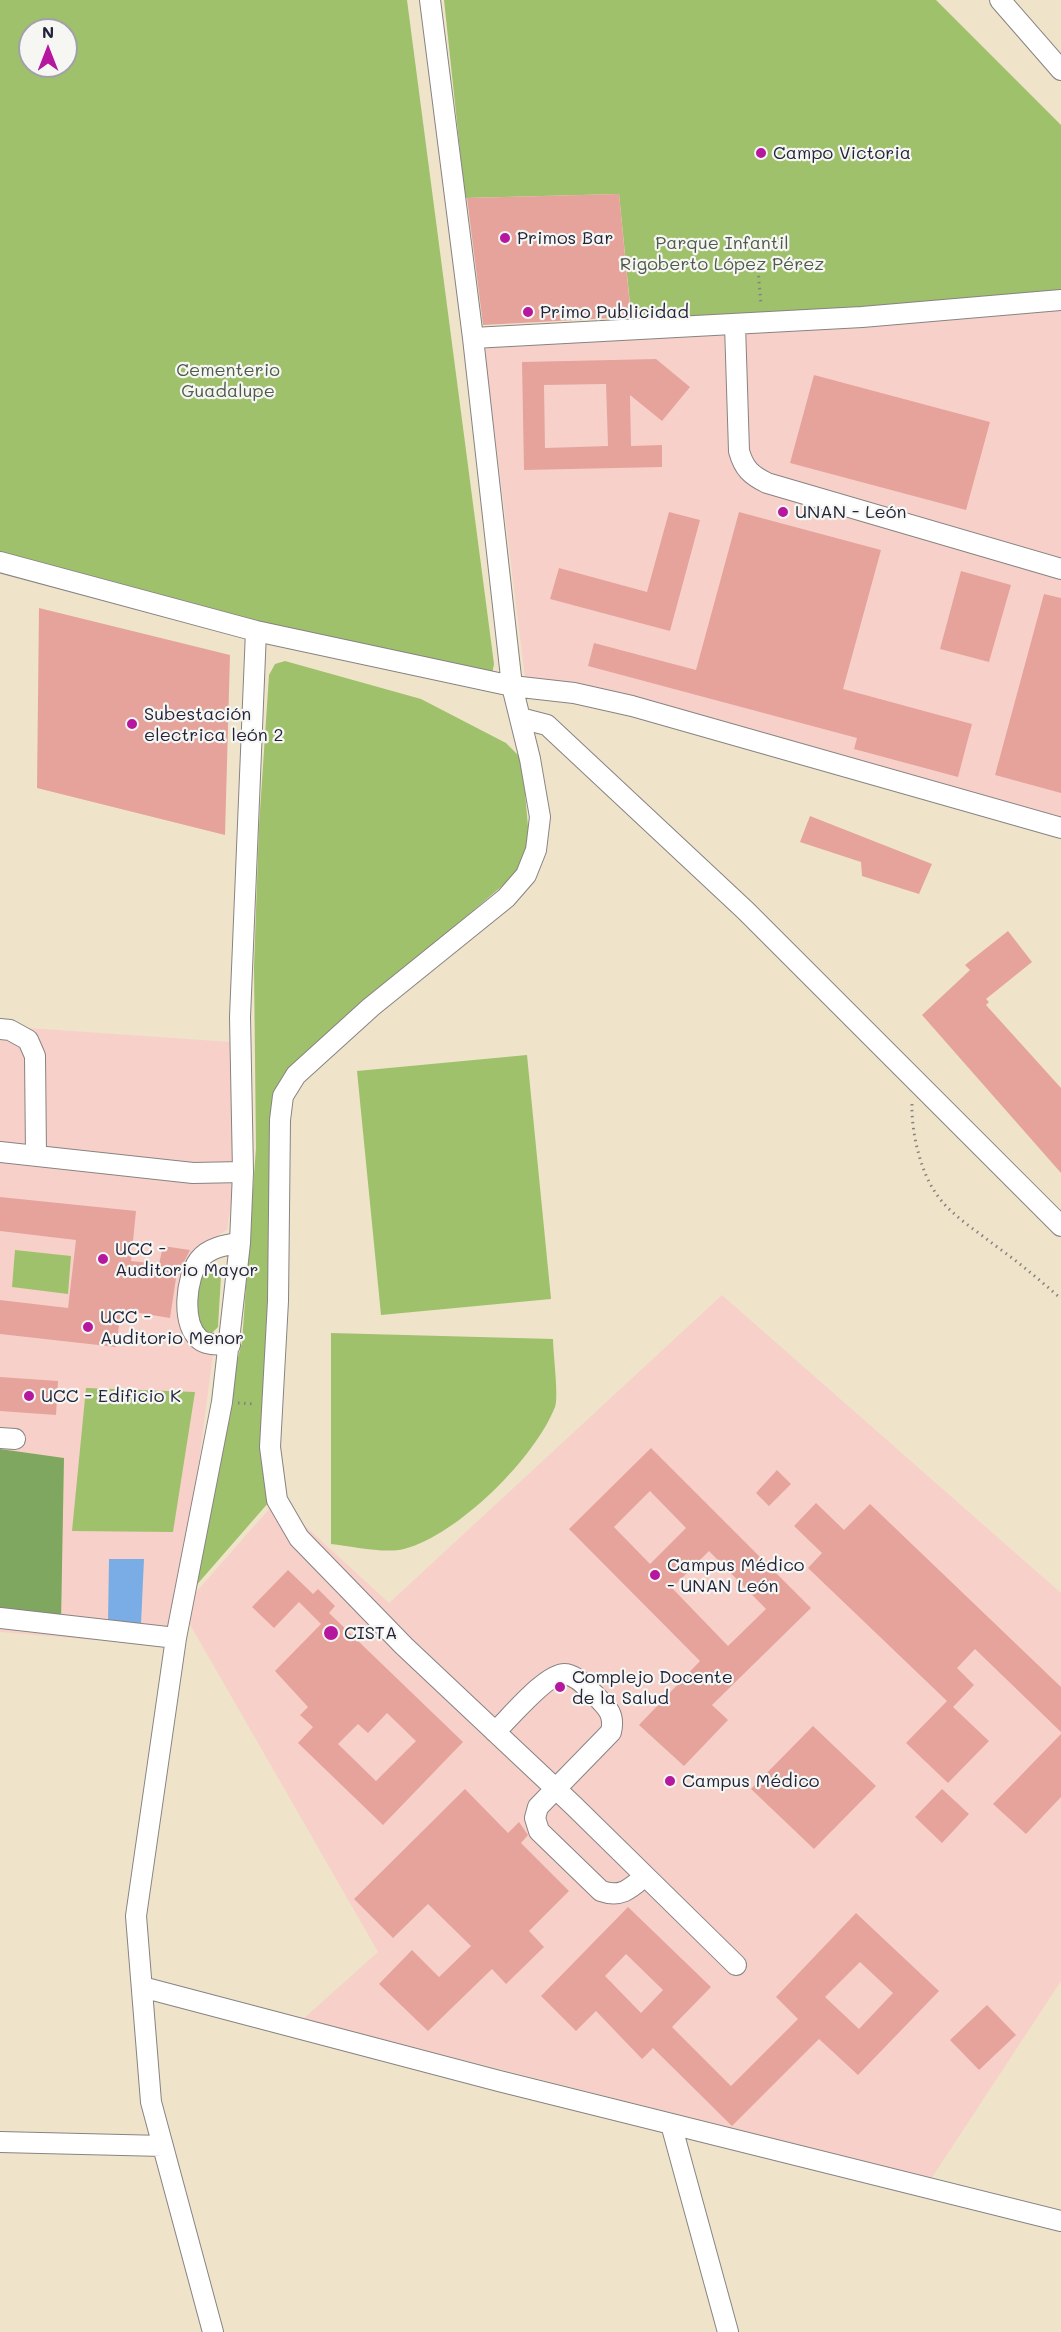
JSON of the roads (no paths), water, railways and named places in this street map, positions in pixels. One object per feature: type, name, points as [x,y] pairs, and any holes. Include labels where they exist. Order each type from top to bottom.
[{"type":"street","points":[[430,0],[473,338],[512,686],[540,817],[536,850],[526,875],[506,898],[338,1037],[296,1075],[282,1096],[278,1301],[270,1447],[277,1500],[299,1539],[404,1646],[555,1788],[736,1965]]},
{"type":"street","points":[[1000,0],[1061,70]]},
{"type":"street","points":[[473,338],[735,325],[1061,300]]},
{"type":"street","points":[[735,325],[739,451],[743,466],[753,476],[767,483],[971,545],[1061,569]]},
{"type":"street","points":[[0,562],[256,631],[512,686],[574,693],[632,706],[1061,828]]},
{"type":"street","points":[[213,2332],[151,2102],[136,1916],[176,1638],[222,1402],[240,1243],[243,1172],[240,1017],[256,631]]},
{"type":"street","points":[[520,718],[547,725],[746,911],[1061,1226]]},
{"type":"street","points":[[0,1029],[10,1030],[28,1040],[35,1056],[36,1155]]},
{"type":"street","points":[[0,1152],[193,1173],[243,1172]]},
{"type":"street","points":[[230,1345],[209,1344],[199,1339],[193,1330],[188,1321],[190,1282],[199,1260],[215,1247],[240,1243]]},
{"type":"street","points":[[0,1618],[176,1638]]},
{"type":"street","points":[[495,1732],[550,1678],[564,1674],[577,1678],[609,1709],[613,1720],[611,1732],[538,1807],[535,1818],[540,1831],[601,1891],[613,1895],[626,1893],[645,1876]]},
{"type":"street","points":[[142,1987],[671,2124],[1061,2221]]},
{"type":"street","points":[[671,2124],[728,2332]]},
{"type":"street","points":[[0,2142],[163,2146]]},
{"type":"water","points":[[109,1559],[144,1559],[141,1624],[108,1623]]},
{"type":"place","name":"Campo Victoria","points":[[761,153]]},
{"type":"place","name":"Primos Bar","points":[[505,238]]},
{"type":"place","name":"Primo Publicidad","points":[[528,312]]},
{"type":"place","name":"UNAN - León","points":[[783,512]]},
{"type":"place","name":"Subestación electrica león 2","points":[[132,724]]},
{"type":"place","name":"UCC - Auditorio Mayor","points":[[103,1259]]},
{"type":"place","name":"UCC - Auditorio Menor","points":[[88,1327]]},
{"type":"place","name":"UCC - Edificio K","points":[[29,1396]]},
{"type":"place","name":"Campus Médico - UNAN León","points":[[655,1575]]},
{"type":"place","name":"CISTA","points":[[331,1633]]},
{"type":"place","name":"Complejo Docente de la Salud","points":[[560,1687]]},
{"type":"place","name":"Campus Médico","points":[[670,1781]]},
{"type":"park label","name":"Parque Infantil Rigoberto López Pérez","points":[[722,253]]},
{"type":"park label","name":"Cementerio Guadalupe","points":[[228,380]]}]
